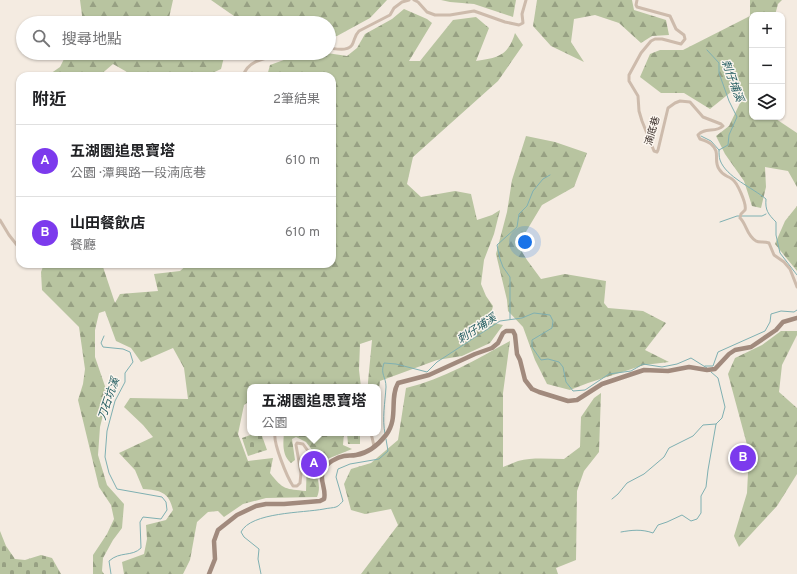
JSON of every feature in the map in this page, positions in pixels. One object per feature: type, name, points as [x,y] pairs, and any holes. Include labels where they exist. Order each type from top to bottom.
[{"type":"street","points":[[336,48],[344,49],[351,47],[355,35],[359,31],[390,15],[394,8],[402,2],[409,0]]},
{"type":"street","points":[[414,0],[418,2],[427,12],[435,15],[450,15],[474,11],[505,22],[519,25],[523,23],[522,14],[526,0]]},
{"type":"street","name":"湳底巷","points":[[637,0],[637,7],[670,16],[676,29],[684,35],[685,39],[681,44],[662,40],[651,41],[644,48],[629,75],[629,81],[638,96],[639,111],[642,122],[654,151],[657,152],[658,150],[668,108],[675,103],[690,102],[703,117],[721,124],[723,126],[720,129],[704,130],[698,135],[700,139],[712,144],[717,151],[716,164],[725,176],[732,179],[740,192],[745,207],[745,210],[740,214],[740,219],[745,224],[749,235],[757,242],[769,243],[774,255],[784,262],[790,270],[797,287]]},
{"type":"street","points":[[244,72],[246,68],[252,63],[263,60]]},
{"type":"street","points":[[0,220],[16,244]]},
{"type":"street","points":[[209,574],[215,559],[214,540],[218,530],[225,523],[237,515],[256,506],[266,504],[320,501],[324,499],[325,495],[322,485],[322,476],[328,464],[343,456],[356,456],[365,452],[387,435],[394,418],[395,388],[398,382],[429,375],[492,348],[498,343],[503,333],[506,331],[513,331],[515,335],[517,354],[526,380],[532,388],[547,395],[568,401],[577,400],[602,384],[644,370],[668,372],[688,366],[706,370],[715,369],[728,354],[735,350],[751,347],[776,330],[783,322],[797,318]]},
{"type":"street","points":[[275,436],[274,442],[293,486],[297,486],[300,483],[301,473],[296,445],[297,443],[303,444],[323,472]]},
{"type":"street","points":[[372,436],[374,446]]},
{"type":"green space","points":[[80,0],[173,0],[169,16],[82,16]]},
{"type":"green space","points":[[211,0],[387,0],[370,18],[336,36],[336,16],[235,16]]},
{"type":"green space","points":[[441,0],[516,0],[513,17],[474,4]]},
{"type":"green space","points":[[537,0],[632,0],[634,10],[666,20],[669,35],[652,36],[641,43],[619,23],[595,15],[574,19],[571,42],[584,62],[551,46],[533,26]]},
{"type":"green space","points":[[750,0],[782,0],[778,4],[776,12],[750,12]]},
{"type":"green space","points":[[404,9],[427,19],[432,23],[409,61],[420,61],[453,20],[476,17],[489,28],[476,61],[490,59],[501,54],[509,47],[515,33],[523,45],[498,81],[413,157],[407,184],[421,197],[455,191],[471,194],[477,220],[492,215],[500,210],[494,234],[484,260],[481,284],[486,296],[493,306],[489,322],[503,325],[490,343],[462,356],[437,360],[380,381],[380,384],[368,384],[372,340],[360,344],[359,370],[361,384],[247,384],[247,403],[244,405],[238,434],[248,461],[273,458],[270,473],[278,483],[285,488],[306,491],[307,458],[317,476],[319,492],[317,497],[266,498],[243,504],[224,517],[218,511],[208,512],[197,522],[190,560],[183,574],[124,574],[122,562],[144,554],[147,539],[146,525],[166,520],[173,510],[169,499],[163,493],[143,489],[135,470],[119,453],[153,437],[124,407],[130,398],[188,399],[184,368],[173,348],[141,362],[131,348],[116,341],[105,311],[99,313],[95,330],[95,357],[108,395],[100,427],[98,455],[107,485],[124,504],[122,528],[103,558],[102,571],[104,574],[93,574],[93,555],[107,534],[114,519],[111,505],[99,487],[78,400],[83,384],[85,369],[79,327],[42,290],[41,272],[42,268],[103,268],[115,303],[120,294],[158,291],[154,274],[180,271],[183,268],[336,268],[336,72],[268,72],[270,65],[284,60],[336,60],[336,54],[347,56],[357,48],[365,34],[392,19]]},
{"type":"green space","points":[[749,17],[749,120],[778,120],[797,133],[797,187],[788,171],[765,167],[766,187],[761,208],[752,206],[744,181],[725,154],[716,136],[729,126],[740,103],[731,92],[710,109],[684,93],[661,93],[640,77],[650,54],[660,50],[683,50]]},
{"type":"green space","points":[[64,60],[223,60],[221,69],[215,72],[127,72],[113,64],[104,72],[53,72],[60,67]]},
{"type":"green space","points":[[526,136],[555,142],[587,153],[574,187],[542,205],[518,245],[527,260],[541,279],[565,274],[606,281],[604,303],[608,308],[643,311],[666,323],[645,350],[669,362],[644,365],[570,390],[547,384],[535,360],[523,327],[508,311],[507,300],[496,254],[507,212],[512,180]]},
{"type":"green space","points":[[797,206],[797,271],[775,244],[785,221]]},
{"type":"green space","points":[[781,331],[797,331],[797,335],[782,365],[779,392],[797,408],[797,474],[777,506],[739,547],[734,536],[747,493],[749,452],[728,374],[735,358],[762,345]]},
{"type":"green space","points":[[510,341],[503,393],[503,467],[518,461],[529,459],[564,459],[580,447],[581,417],[594,398],[601,393],[599,452],[584,471],[577,491],[576,560],[556,568],[558,574],[361,574],[398,525],[391,509],[365,514],[351,510],[344,484],[351,469],[371,463],[398,440],[406,388],[446,374]]},
{"type":"green space","points":[[248,436],[262,436],[267,450],[248,456],[242,438]]},
{"type":"green space","points":[[284,436],[344,436],[343,445],[352,449],[325,460],[319,459],[306,442],[296,437],[292,439],[295,460],[291,463],[286,457],[283,445]]},
{"type":"green space","points":[[347,436],[360,436],[360,444],[348,444]]},
{"type":"green space","points":[[0,531],[6,546],[15,559],[25,560],[41,555],[52,558],[61,574],[0,574]]},
{"type":"waterway","name":"刺仔埔溪","points":[[707,50],[719,63],[719,73],[729,101],[737,117],[729,135],[728,145],[719,150],[720,160],[728,172],[740,182],[766,199],[768,212],[776,222],[776,235],[780,253],[797,275]]},
{"type":"waterway","points":[[701,136],[711,141],[719,150]]},
{"type":"waterway","points":[[510,319],[510,277],[503,267],[497,245],[517,227],[519,214],[527,206],[533,191],[543,179],[550,175]]},
{"type":"waterway","points":[[720,222],[737,216],[762,216],[766,214]]},
{"type":"waterway","name":"刺仔埔溪","points":[[705,366],[713,366],[718,352],[765,331],[770,322],[771,314],[781,311],[794,312],[797,310]]},
{"type":"waterway","name":"刺仔埔溪","points":[[385,434],[384,416],[386,383],[383,373],[384,363],[396,364],[427,372],[437,362],[500,321],[522,318],[534,313],[550,315],[553,321],[552,328],[532,340],[532,347],[541,360],[548,359],[559,362],[563,367],[566,382],[573,391],[585,390],[609,374],[631,371],[643,364],[662,367],[677,364],[691,358],[707,368]]},
{"type":"waterway","name":"刀石坑溪","points":[[104,336],[101,343],[103,347],[123,349],[130,352],[133,362],[125,373],[125,382],[115,401],[107,431],[105,457],[109,473],[117,489],[162,497],[166,502],[167,510],[161,519],[143,517],[140,522],[141,548],[137,551],[117,556],[109,561],[111,574]]},
{"type":"waterway","points":[[621,532],[637,530],[653,533],[658,525],[682,515],[691,521],[697,519],[701,513],[701,496],[706,487],[716,424],[722,418],[725,407],[718,378],[711,372]]},
{"type":"waterway","points":[[612,499],[627,483],[644,474],[664,457],[669,448],[693,436],[703,425],[716,424]]},
{"type":"waterway","name":"刺仔埔溪","points":[[261,574],[258,559],[259,549],[244,537],[241,532],[247,525],[278,514],[333,508],[338,506],[343,501],[336,477],[338,469],[350,464],[379,459],[388,451],[386,439]]},
{"type":"place","name":"山田餐飲店","points":[[743,458]]},
{"type":"place","name":"五湖園追思寶塔","points":[[314,464]]}]
